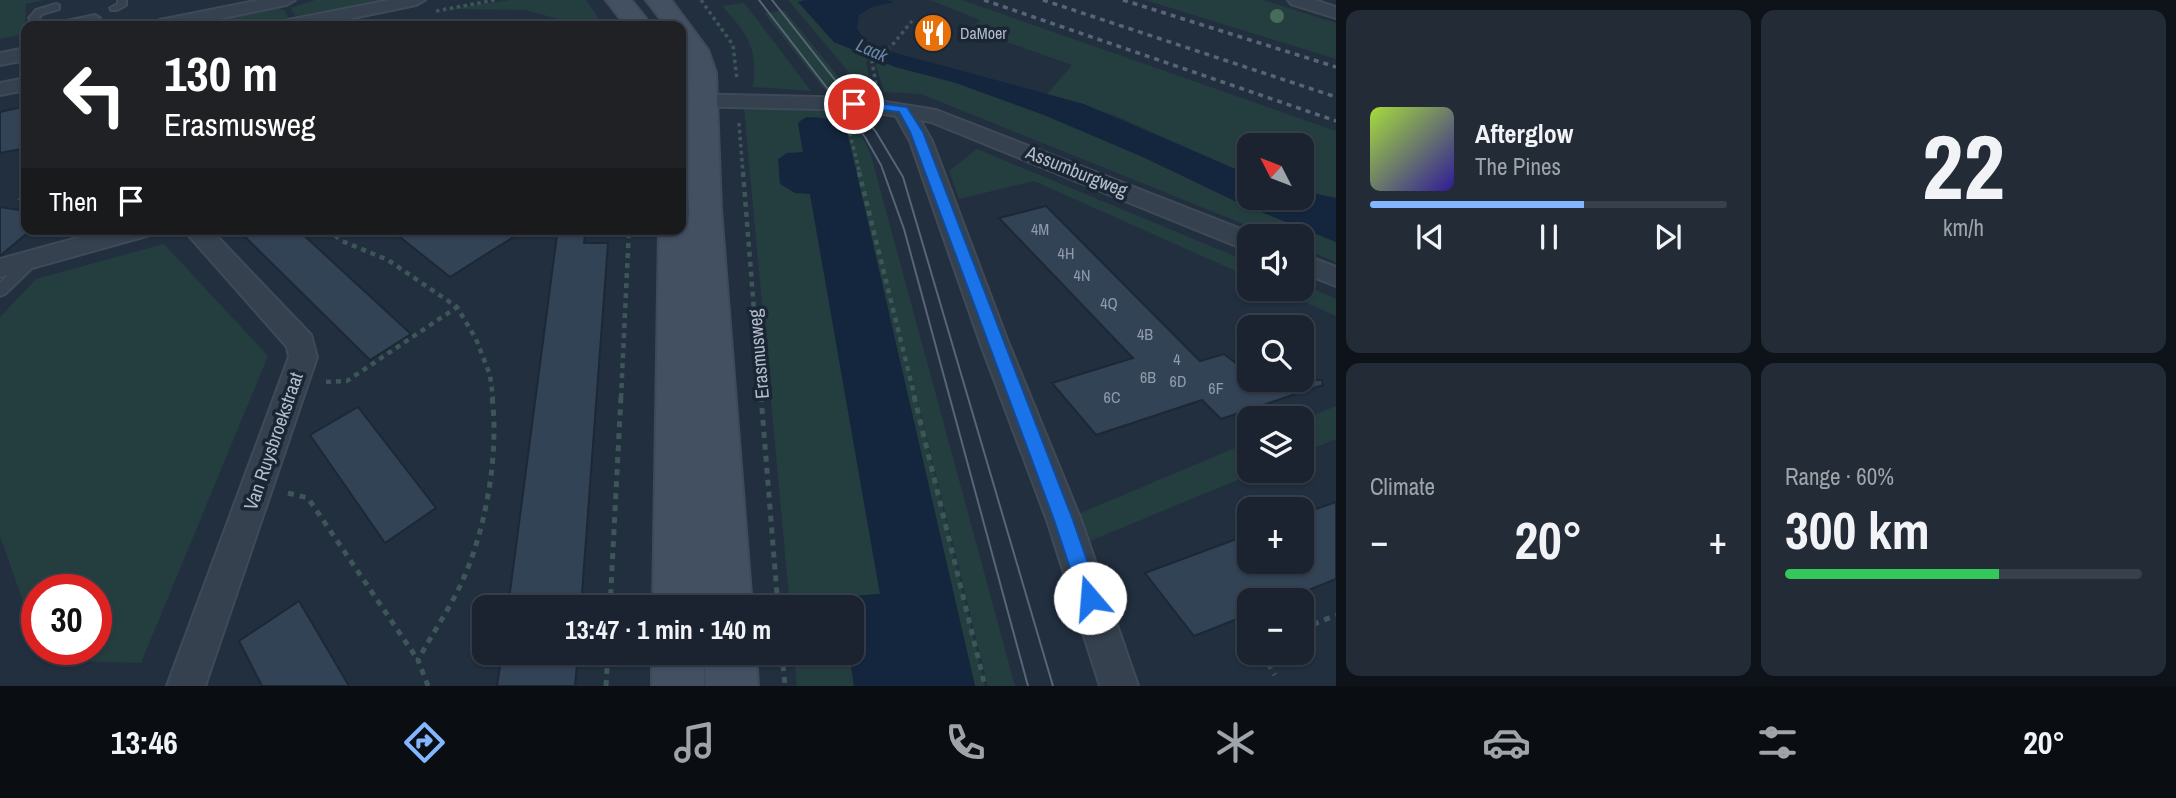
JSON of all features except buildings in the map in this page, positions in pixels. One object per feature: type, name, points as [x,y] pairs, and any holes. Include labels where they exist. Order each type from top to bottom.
[{"type":"main road","points":[[618,0],[635,21]]},
{"type":"main road","points":[[658,0],[674,21]]},
{"type":"main road","points":[[678,595],[687,216],[707,101],[700,64],[686,39]]},
{"type":"main road","points":[[687,216],[726,595]]},
{"type":"main road","points":[[678,665],[678,686]]},
{"type":"main road","points":[[731,665],[732,686]]},
{"type":"street","points":[[184,21],[286,0]]},
{"type":"street","points":[[319,21],[416,0]]},
{"type":"street","points":[[1297,0],[1336,13]]},
{"type":"street","points":[[0,59],[21,55]]},
{"type":"street","points":[[0,89],[21,85]]},
{"type":"street","points":[[707,101],[903,109],[921,141],[994,342],[1064,520],[1119,686]]},
{"type":"street","name":"Assumburgweg","points":[[903,109],[964,125],[1237,237]]},
{"type":"street","points":[[0,268],[119,235]]},
{"type":"street","name":"Van Ruysbroekstraat","points":[[186,686],[303,357],[301,343],[201,235]]},
{"type":"street","points":[[1314,268],[1336,277]]},
{"type":"lane","points":[[114,8],[122,5],[122,0]]},
{"type":"lane","points":[[36,21],[34,18],[39,12],[56,7]]},
{"type":"lane","points":[[79,21],[95,18]]},
{"type":"lane","points":[[0,291],[34,258]]},
{"type":"path","points":[[873,60],[912,21]]},
{"type":"path","name":"Erasmusweg","points":[[707,101],[776,595]]},
{"type":"path","points":[[831,104],[852,131],[985,686]]},
{"type":"path","points":[[334,235],[342,241],[388,260],[457,307],[476,339],[491,375],[495,419],[489,492],[465,575],[418,660]]},
{"type":"path","points":[[611,595],[629,235]]},
{"type":"path","points":[[292,385],[347,381],[457,307]]},
{"type":"path","points":[[257,486],[308,498],[418,660],[428,686]]},
{"type":"path","points":[[1314,624],[1336,615]]},
{"type":"path","points":[[606,686],[607,665]]},
{"type":"path","points":[[783,665],[785,686]]},
{"type":"path","points":[[1269,665],[1275,675]]},
{"type":"green space","points":[[0,0],[43,0],[26,4],[25,21],[21,21],[21,35],[0,39]]},
{"type":"green space","points":[[315,0],[391,0],[295,16],[291,8]]},
{"type":"green space","points":[[510,0],[586,0],[601,21],[566,21],[525,10],[449,9]]},
{"type":"green space","points":[[788,0],[805,0],[798,2],[834,42],[872,57],[866,62],[871,87],[852,76]]},
{"type":"green space","points":[[930,0],[962,0],[1336,131],[1336,198],[1314,193],[1314,133],[1237,133],[1237,170],[1116,116],[1047,94],[1072,65],[970,29],[980,20]]},
{"type":"green space","points":[[1145,0],[1263,0],[1336,23],[1336,59]]},
{"type":"green space","points":[[744,3],[811,91],[753,87],[754,62],[749,42],[739,25],[722,6]]},
{"type":"green space","points":[[276,8],[284,10],[288,17],[280,21],[212,21]]},
{"type":"green space","points":[[784,10],[850,91],[825,90],[764,13]]},
{"type":"green space","points":[[878,60],[956,83],[1044,115],[1143,157],[1237,202],[1237,210],[1256,210],[1291,224],[1243,224],[921,94],[884,92],[876,65]]},
{"type":"green space","points":[[744,109],[830,111],[850,130],[841,111],[849,112],[870,152],[1015,686],[988,686],[896,312],[985,686],[975,686],[847,132],[830,120],[816,117],[803,119],[798,123],[803,153],[787,153],[795,193],[810,193],[880,594],[789,595]]},
{"type":"green space","points":[[977,149],[1237,257],[1237,272],[1034,181],[959,199],[949,171]]},
{"type":"green space","points":[[1314,233],[1336,242],[1336,262],[1314,253]]},
{"type":"green space","points":[[164,244],[268,356],[141,663],[112,662],[112,574],[21,574],[21,596],[0,536],[0,317],[36,279]]},
{"type":"green space","points":[[1314,289],[1336,299],[1336,316],[1303,301],[1314,301]]},
{"type":"green space","points":[[1336,406],[1336,439],[1314,448],[1314,415]]},
{"type":"green space","points":[[1237,447],[1237,480],[1073,548],[1064,520]]},
{"type":"green space","points":[[795,665],[851,665],[854,686],[797,686]]},
{"type":"water","name":"Laak","points":[[798,2],[894,2],[872,7],[859,15],[857,28],[865,42],[881,49],[1084,104],[1237,170],[1237,202],[1143,157],[1044,115],[956,83],[895,67],[834,42]]},
{"type":"water","points":[[806,117],[830,119],[847,131],[975,686],[854,686],[851,665],[864,665],[864,595],[880,594],[810,194],[795,193],[780,184],[778,159],[787,153],[803,152],[798,123]]},
{"type":"water","points":[[1314,193],[1336,198],[1336,242],[1314,233],[1314,224],[1291,224],[1256,210],[1314,210]]},
{"type":"tram line","points":[[759,0],[865,137],[881,165],[904,229],[1028,686]]},
{"type":"tram line","points":[[772,0],[876,132],[903,177],[1053,686]]},
{"type":"railway","points":[[984,0],[1336,121]]},
{"type":"railway","points":[[1043,0],[1336,97]]},
{"type":"railway","points":[[1123,0],[1336,67]]},
{"type":"place","name":"DaMoer","points":[[933,33]]},
{"type":"route","points":[[854,104],[903,109],[917,132],[994,342],[1064,520],[1090,598]]}]
